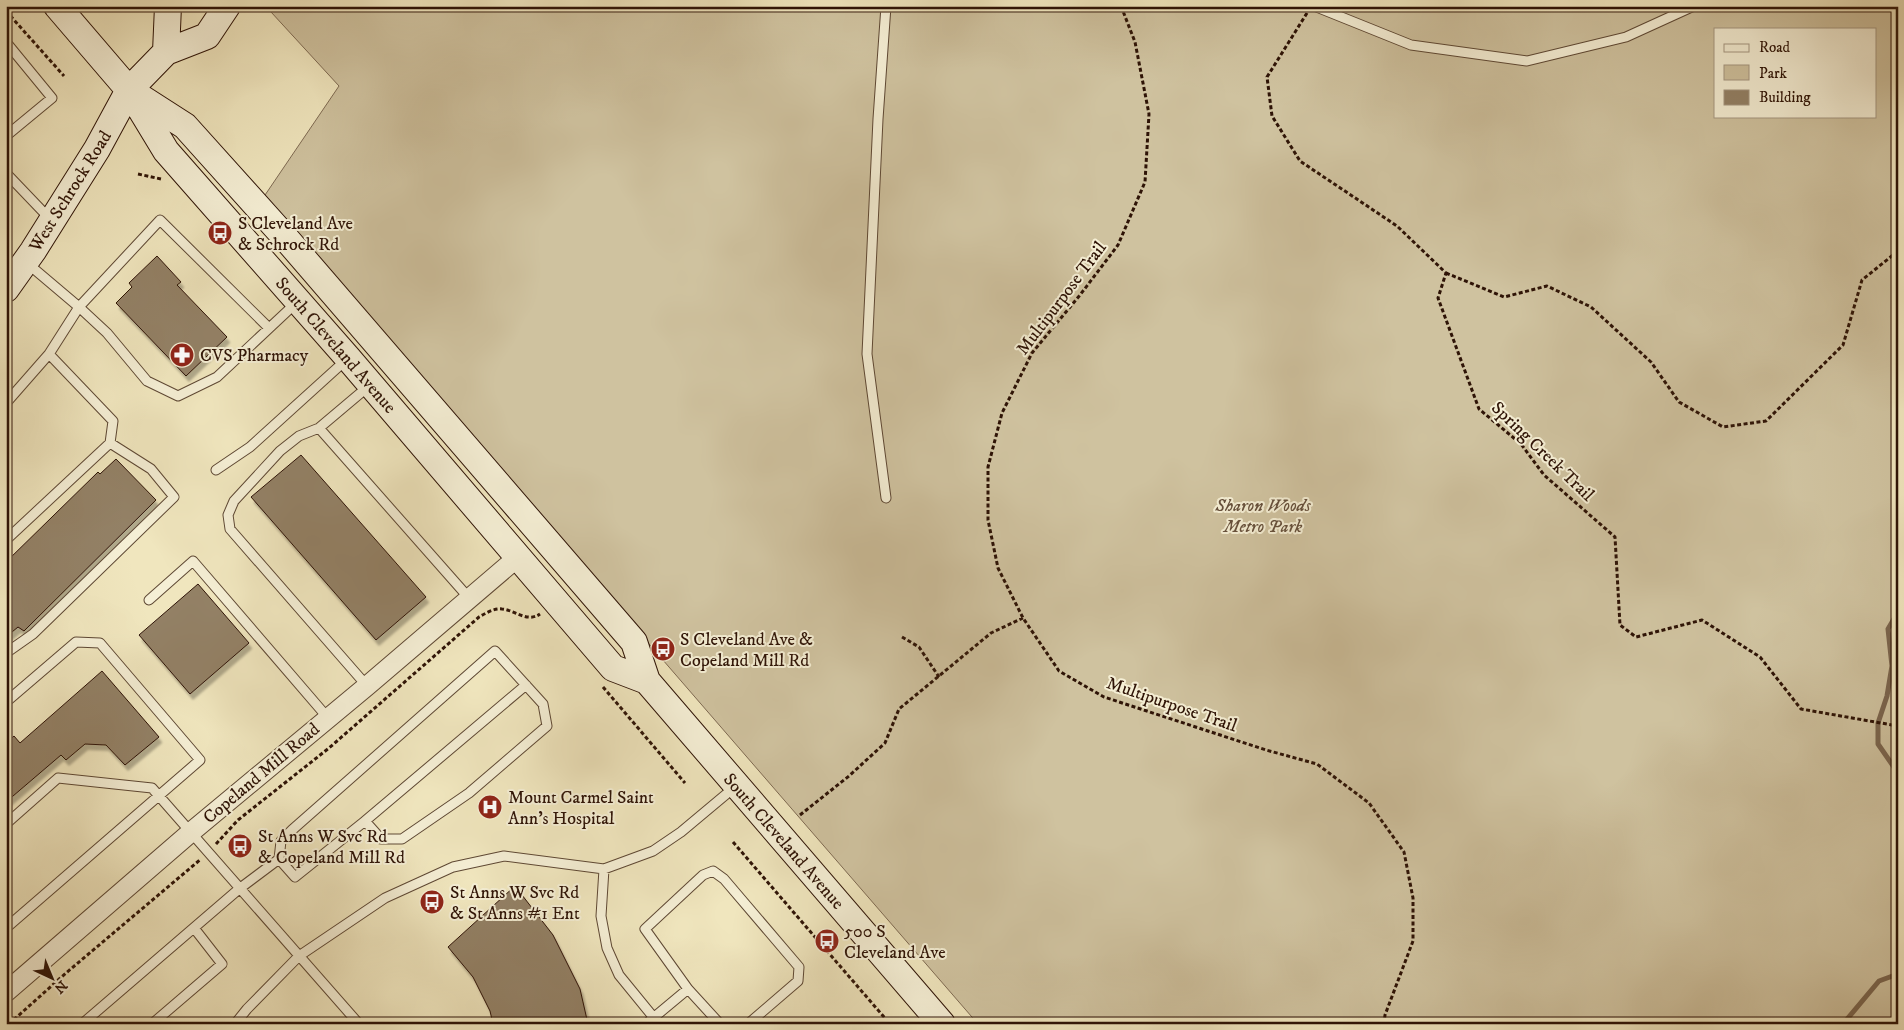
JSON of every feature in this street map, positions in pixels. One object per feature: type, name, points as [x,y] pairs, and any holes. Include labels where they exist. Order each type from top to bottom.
[{"type":"main road","points":[[57,6],[129,90]]},
{"type":"main road","points":[[168,6],[166,52],[207,36],[227,6]]},
{"type":"main road","name":"West Schrock Road","points":[[6,289],[97,150],[129,90],[166,52]]},
{"type":"main road","name":"South Cleveland Avenue","points":[[129,90],[166,151],[264,260],[613,668],[647,681]]},
{"type":"main road","name":"South Cleveland Avenue","points":[[129,90],[185,126],[283,235],[634,642],[647,681],[942,1024]]},
{"type":"street","name":"Copeland Mill Road","points":[[6,992],[190,833],[518,557]]},
{"type":"lane","points":[[886,6],[878,119],[867,354],[886,498]]},
{"type":"lane","points":[[1313,6],[1412,45],[1527,61],[1626,37],[1694,6]]},
{"type":"lane","points":[[6,42],[52,98],[6,136]]},
{"type":"lane","points":[[6,173],[52,221]]},
{"type":"lane","points":[[6,403],[49,354],[79,307],[160,220],[269,328]]},
{"type":"lane","points":[[25,262],[107,333],[147,381],[178,396],[217,377],[298,301]]},
{"type":"lane","points":[[6,540],[110,443],[113,421],[49,354]]},
{"type":"lane","points":[[216,470],[250,448],[348,358]]},
{"type":"lane","points":[[367,686],[230,529],[228,515],[234,502],[280,451],[299,436],[319,428],[370,384]]},
{"type":"lane","points":[[319,428],[469,598]]},
{"type":"lane","points":[[6,653],[33,634],[174,498],[150,468],[110,443]]},
{"type":"lane","points":[[148,600],[192,561],[328,718]]},
{"type":"lane","points":[[6,702],[76,642],[100,643],[200,760],[6,928]]},
{"type":"lane","points":[[82,1024],[240,889],[278,859],[281,841],[292,830],[495,651],[543,704],[547,726],[476,788],[402,839],[381,839],[365,820]]},
{"type":"lane","points":[[278,859],[295,877],[526,685]]},
{"type":"lane","points":[[6,824],[58,778],[152,788],[359,1024]]},
{"type":"lane","points":[[235,1024],[247,1008],[299,956],[385,898],[453,867],[504,856],[604,869],[653,851],[681,832],[737,786]]},
{"type":"lane","points":[[604,869],[601,916],[607,948],[619,975],[656,1020]]},
{"type":"lane","points":[[720,1024],[688,989],[645,929],[703,875],[713,871],[724,879],[799,967],[798,981],[748,1024]]},
{"type":"lane","points":[[152,1024],[222,964],[194,928]]},
{"type":"lane","points":[[646,1024],[656,1020],[688,989]]},
{"type":"path","name":"Multipurpose Trail","points":[[1121,6],[1136,42],[1149,114],[1145,182],[1118,245],[1080,296],[1032,353],[1002,413],[988,467],[988,520],[998,568],[1023,618],[1059,671],[1104,697],[1266,750],[1317,764],[1370,803],[1404,852],[1414,898],[1414,941],[1385,1015],[1384,1024]]},
{"type":"path","points":[[1313,6],[1267,77],[1272,116],[1300,161],[1397,226],[1446,273],[1504,297],[1547,286],[1591,308],[1651,362],[1679,402],[1724,427],[1766,421],[1843,345],[1862,280],[1898,251]]},
{"type":"path","points":[[6,11],[64,76]]},
{"type":"path","name":"Spring Creek Trail","points":[[1446,273],[1438,298],[1479,409],[1521,444],[1544,475],[1614,537],[1620,625],[1636,637],[1702,620],[1760,658],[1801,709],[1898,726]]},
{"type":"path","points":[[10,1024],[66,973],[208,853],[238,820],[329,748],[479,617],[500,608],[524,617],[535,618],[540,614]]},
{"type":"path","points":[[800,815],[872,757],[885,742],[899,709],[991,633],[1023,618]]},
{"type":"path","points":[[902,637],[918,647],[939,677]]},
{"type":"path","points":[[732,842],[890,1024]]},
{"type":"green space","name":"Sharon Woods Metro Park","points":[[275,6],[1898,6],[1898,1024],[978,1024],[263,198],[339,86],[271,12]]},
{"type":"building","name":"CVS Pharmacy","points":[[157,256],[181,282],[177,285],[227,337],[186,376],[116,303],[132,287],[129,283]]},
{"type":"building","points":[[301,455],[426,597],[376,640],[251,497]]},
{"type":"building","points":[[116,459],[156,500],[24,631],[18,627],[6,637],[6,562],[98,472],[100,474]]},
{"type":"building","points":[[198,584],[249,643],[190,694],[139,635]]},
{"type":"building","points":[[102,671],[159,737],[125,765],[106,745],[85,744],[66,760],[61,755],[6,802],[6,743],[14,736],[20,743]]},
{"type":"building","points":[[515,886],[553,935],[580,989],[588,1024],[493,1024],[490,1011],[473,977],[448,947]]},
{"type":"waterway","points":[[1898,612],[1888,629],[1892,666],[1887,696],[1878,723],[1878,744],[1898,773]]},
{"type":"waterway","points":[[1843,1024],[1879,981],[1898,974]]},
{"type":"place","name":"S Cleveland Ave & Schrock Rd","points":[[220,233]]},
{"type":"place","name":"CVS Pharmacy","points":[[182,355]]},
{"type":"place","name":"S Cleveland Ave & Copeland Mill Rd","points":[[663,649]]},
{"type":"place","name":"Mount Carmel Saint Ann's Hospital","points":[[490,807]]},
{"type":"place","name":"St Anns W Svc Rd & Copeland Mill Rd","points":[[240,846]]},
{"type":"place","name":"St Anns W Svc Rd & St Anns #1 Ent","points":[[432,902]]},
{"type":"place","name":"500 S Cleveland Ave","points":[[827,941]]}]
